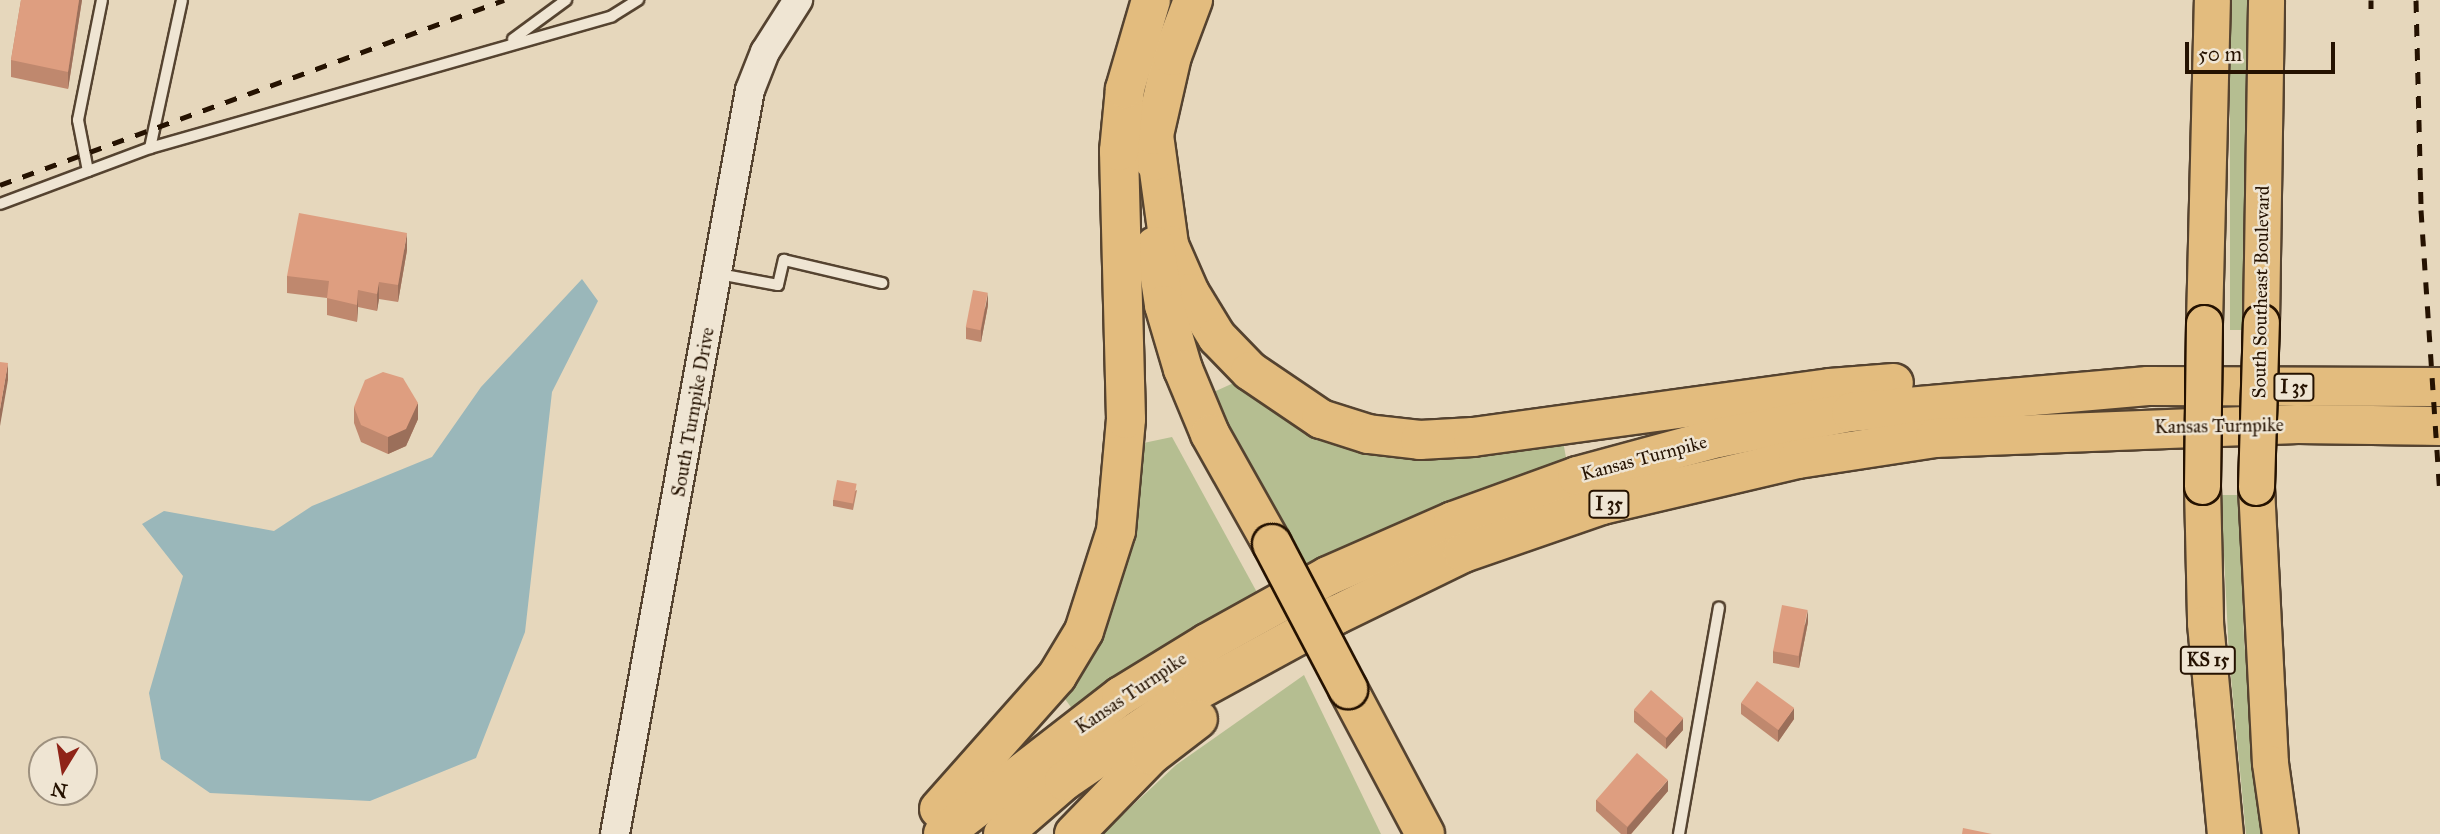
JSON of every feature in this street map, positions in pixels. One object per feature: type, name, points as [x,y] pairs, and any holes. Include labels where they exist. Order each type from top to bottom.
[{"type":"highway","points":[[916,834],[1009,735],[1056,677],[1084,631],[1116,531],[1124,481],[1126,302],[1119,150],[1125,89],[1151,0]]},
{"type":"highway","points":[[1194,0],[1171,56],[1154,135],[1155,247],[1171,330],[1210,434],[1263,549]]},
{"type":"highway","points":[[1154,135],[1169,245],[1190,293],[1217,337],[1250,371],[1288,398],[1321,419],[1368,434],[1420,440],[1474,437],[1830,387],[1949,379],[2047,379],[2148,386]]},
{"type":"highway","points":[[1126,302],[1341,694],[1425,834]]},
{"type":"highway","name":"Kansas Turnpike","points":[[943,834],[1121,696],[1207,643],[1328,576],[1452,520],[1577,476],[1718,438],[1851,412],[2148,386],[2440,387]]},
{"type":"highway","name":"Kansas Turnpike","points":[[1003,834],[1064,781],[1193,694],[1336,615],[1462,553],[1602,505],[1798,459],[1935,438],[2232,426],[2440,426]]},
{"type":"highway","points":[[1074,834],[1151,755],[1180,733],[1219,704],[1332,639],[1425,593],[1563,538],[1798,459]]},
{"type":"highway","points":[[1341,694],[1402,834]]},
{"type":"main road","name":"KS 15","points":[[2212,0],[2204,323],[2205,623],[2225,834]]},
{"type":"main road","name":"South Southeast Boulevard","points":[[2266,0],[2256,487],[2270,764],[2280,834]]},
{"type":"street","name":"South Turnpike Drive","points":[[615,834],[719,274],[750,90],[765,52],[798,0]]},
{"type":"lane","points":[[88,171],[78,120],[102,0]]},
{"type":"lane","points":[[150,148],[182,0]]},
{"type":"lane","points":[[502,46],[550,16],[566,0]]},
{"type":"lane","points":[[0,204],[150,148],[612,16],[638,0]]},
{"type":"lane","points":[[719,274],[778,285],[784,260],[882,283]]},
{"type":"lane","points":[[1679,834],[1719,608]]},
{"type":"green space","points":[[2230,0],[2247,0],[2247,330],[2230,330]]},
{"type":"green space","points":[[1238,381],[1276,413],[1309,431],[1563,441],[1567,463],[1427,510],[1296,577],[1207,395]]},
{"type":"green space","points":[[1172,437],[1259,596],[1073,710],[1060,692],[1134,445]]},
{"type":"green space","points":[[2221,495],[2239,495],[2244,640],[2262,834],[2246,834],[2229,656]]},
{"type":"green space","points":[[1304,675],[1381,834],[1102,834],[1176,765]]},
{"type":"water","points":[[582,279],[598,301],[552,392],[525,632],[476,758],[370,801],[210,793],[161,759],[149,693],[183,576],[142,524],[164,511],[274,531],[312,506],[432,457],[481,387]]},
{"type":"building","points":[[21,0],[79,0],[68,72],[11,60]]},
{"type":"building","points":[[299,213],[407,233],[398,285],[379,282],[377,294],[358,290],[357,305],[327,298],[329,281],[287,276]]},
{"type":"building","points":[[973,290],[988,293],[980,330],[966,327]]},
{"type":"building","points":[[0,362],[8,363],[0,409]]},
{"type":"building","points":[[383,372],[403,378],[418,403],[406,429],[388,437],[361,425],[354,407],[365,380]]},
{"type":"building","points":[[837,480],[857,484],[853,503],[833,500]]},
{"type":"building","points":[[1782,605],[1808,610],[1799,656],[1773,651]]},
{"type":"building","points":[[1757,681],[1794,708],[1778,730],[1741,703]]},
{"type":"building","points":[[1651,690],[1683,718],[1666,738],[1634,710]]},
{"type":"building","points":[[1637,753],[1668,780],[1627,827],[1596,800]]},
{"type":"building","points":[[1963,828],[1992,834],[1962,834]]},
{"type":"railway","points":[[0,185],[504,0]]},
{"type":"railway","points":[[2371,0],[2371,9]]},
{"type":"railway","points":[[2416,0],[2421,210],[2440,496]]}]
